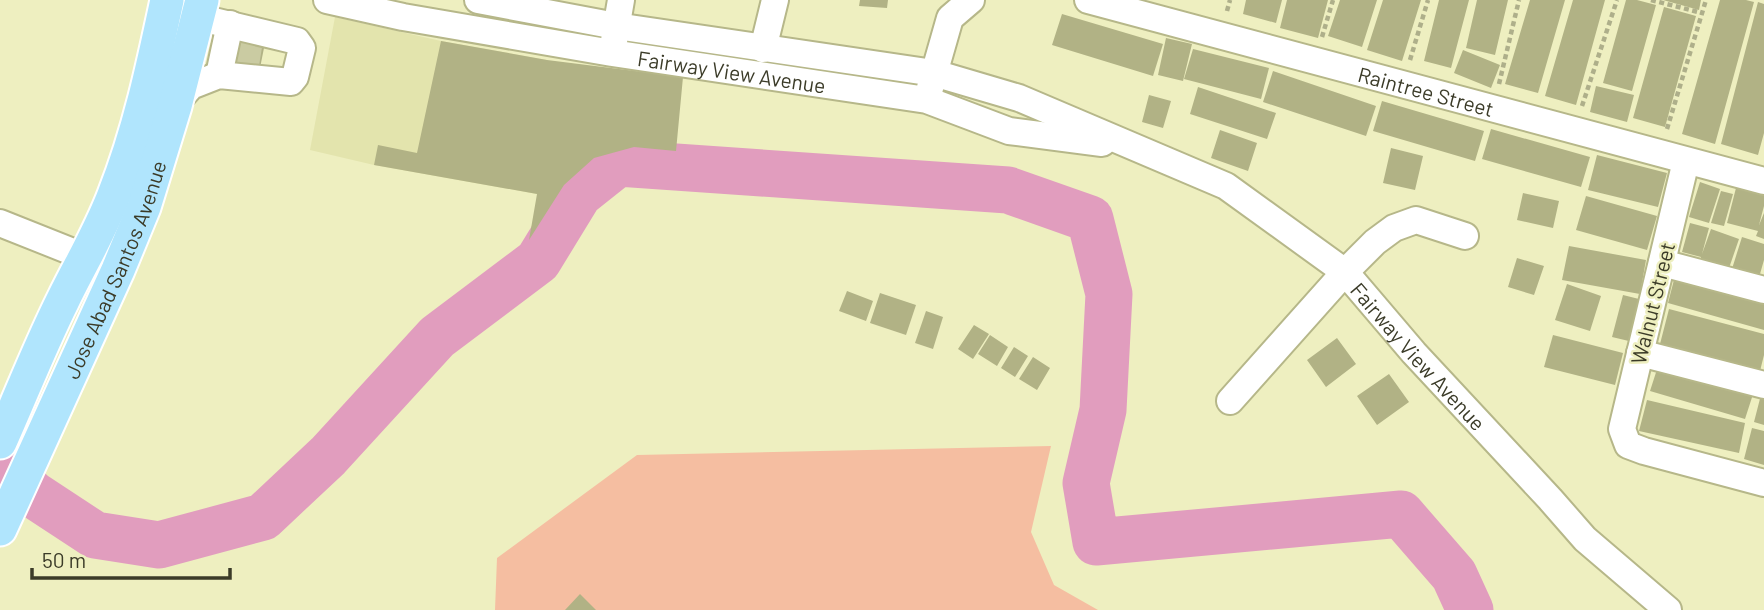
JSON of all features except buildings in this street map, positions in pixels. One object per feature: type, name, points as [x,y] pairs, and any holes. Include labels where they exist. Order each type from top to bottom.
[{"type":"main road","name":"Jose Abad Santos Avenue","points":[[0,529],[144,207],[160,102],[166,5]]},
{"type":"main road","name":"Jose Abad Santos Avenue","points":[[0,442],[63,300],[87,257],[114,196],[132,145],[160,102],[200,9]]},
{"type":"street","name":"Fairway View Avenue","points":[[327,0],[405,9],[612,53],[928,100],[1009,131],[1135,148]]},
{"type":"street","name":"Fairway View Avenue","points":[[478,0],[616,26],[934,73],[1018,98],[1226,186],[1345,272],[1414,353],[1585,539],[1668,610]]},
{"type":"street","points":[[612,53],[621,0]]},
{"type":"street","points":[[763,49],[775,0]]},
{"type":"street","points":[[928,100],[950,19],[971,0]]},
{"type":"street","name":"Raintree Street","points":[[1088,0],[1764,181]]},
{"type":"street","points":[[160,102],[191,86],[240,52],[200,9],[166,5]]},
{"type":"street","name":"Walnut Street","points":[[1686,161],[1622,429],[1628,444],[1644,451],[1764,483]]},
{"type":"street","points":[[1230,401],[1345,272],[1375,242],[1394,228],[1416,220],[1465,236]]},
{"type":"street","points":[[0,223],[118,270]]},
{"type":"street","points":[[1662,263],[1764,289]]},
{"type":"street","points":[[1640,352],[1764,385]]},
{"type":"path","points":[[1315,61],[1333,0]]},
{"type":"path","points":[[1403,84],[1428,0]]},
{"type":"path","points":[[1493,108],[1519,0]]},
{"type":"path","points":[[1574,130],[1617,0]]},
{"type":"path","points":[[1651,0],[1702,13]]},
{"type":"path","points":[[1660,153],[1706,0]]},
{"type":"shaded area","points":[[335,17],[441,41],[547,60],[537,194],[374,165],[310,150]]},
{"type":"shaded area","points":[[1051,446],[1031,532],[1054,585],[1098,610],[495,610],[497,558],[637,455]]},
{"type":"waterway","points":[[0,463],[34,495],[95,535],[159,545],[263,517],[328,456],[437,337],[538,261],[579,194],[618,163],[1008,190],[1090,219],[1109,294],[1103,410],[1086,483],[1096,542],[1401,514],[1454,575],[1470,610]]},
{"type":"tunnel","points":[[246,65],[250,40]]}]
